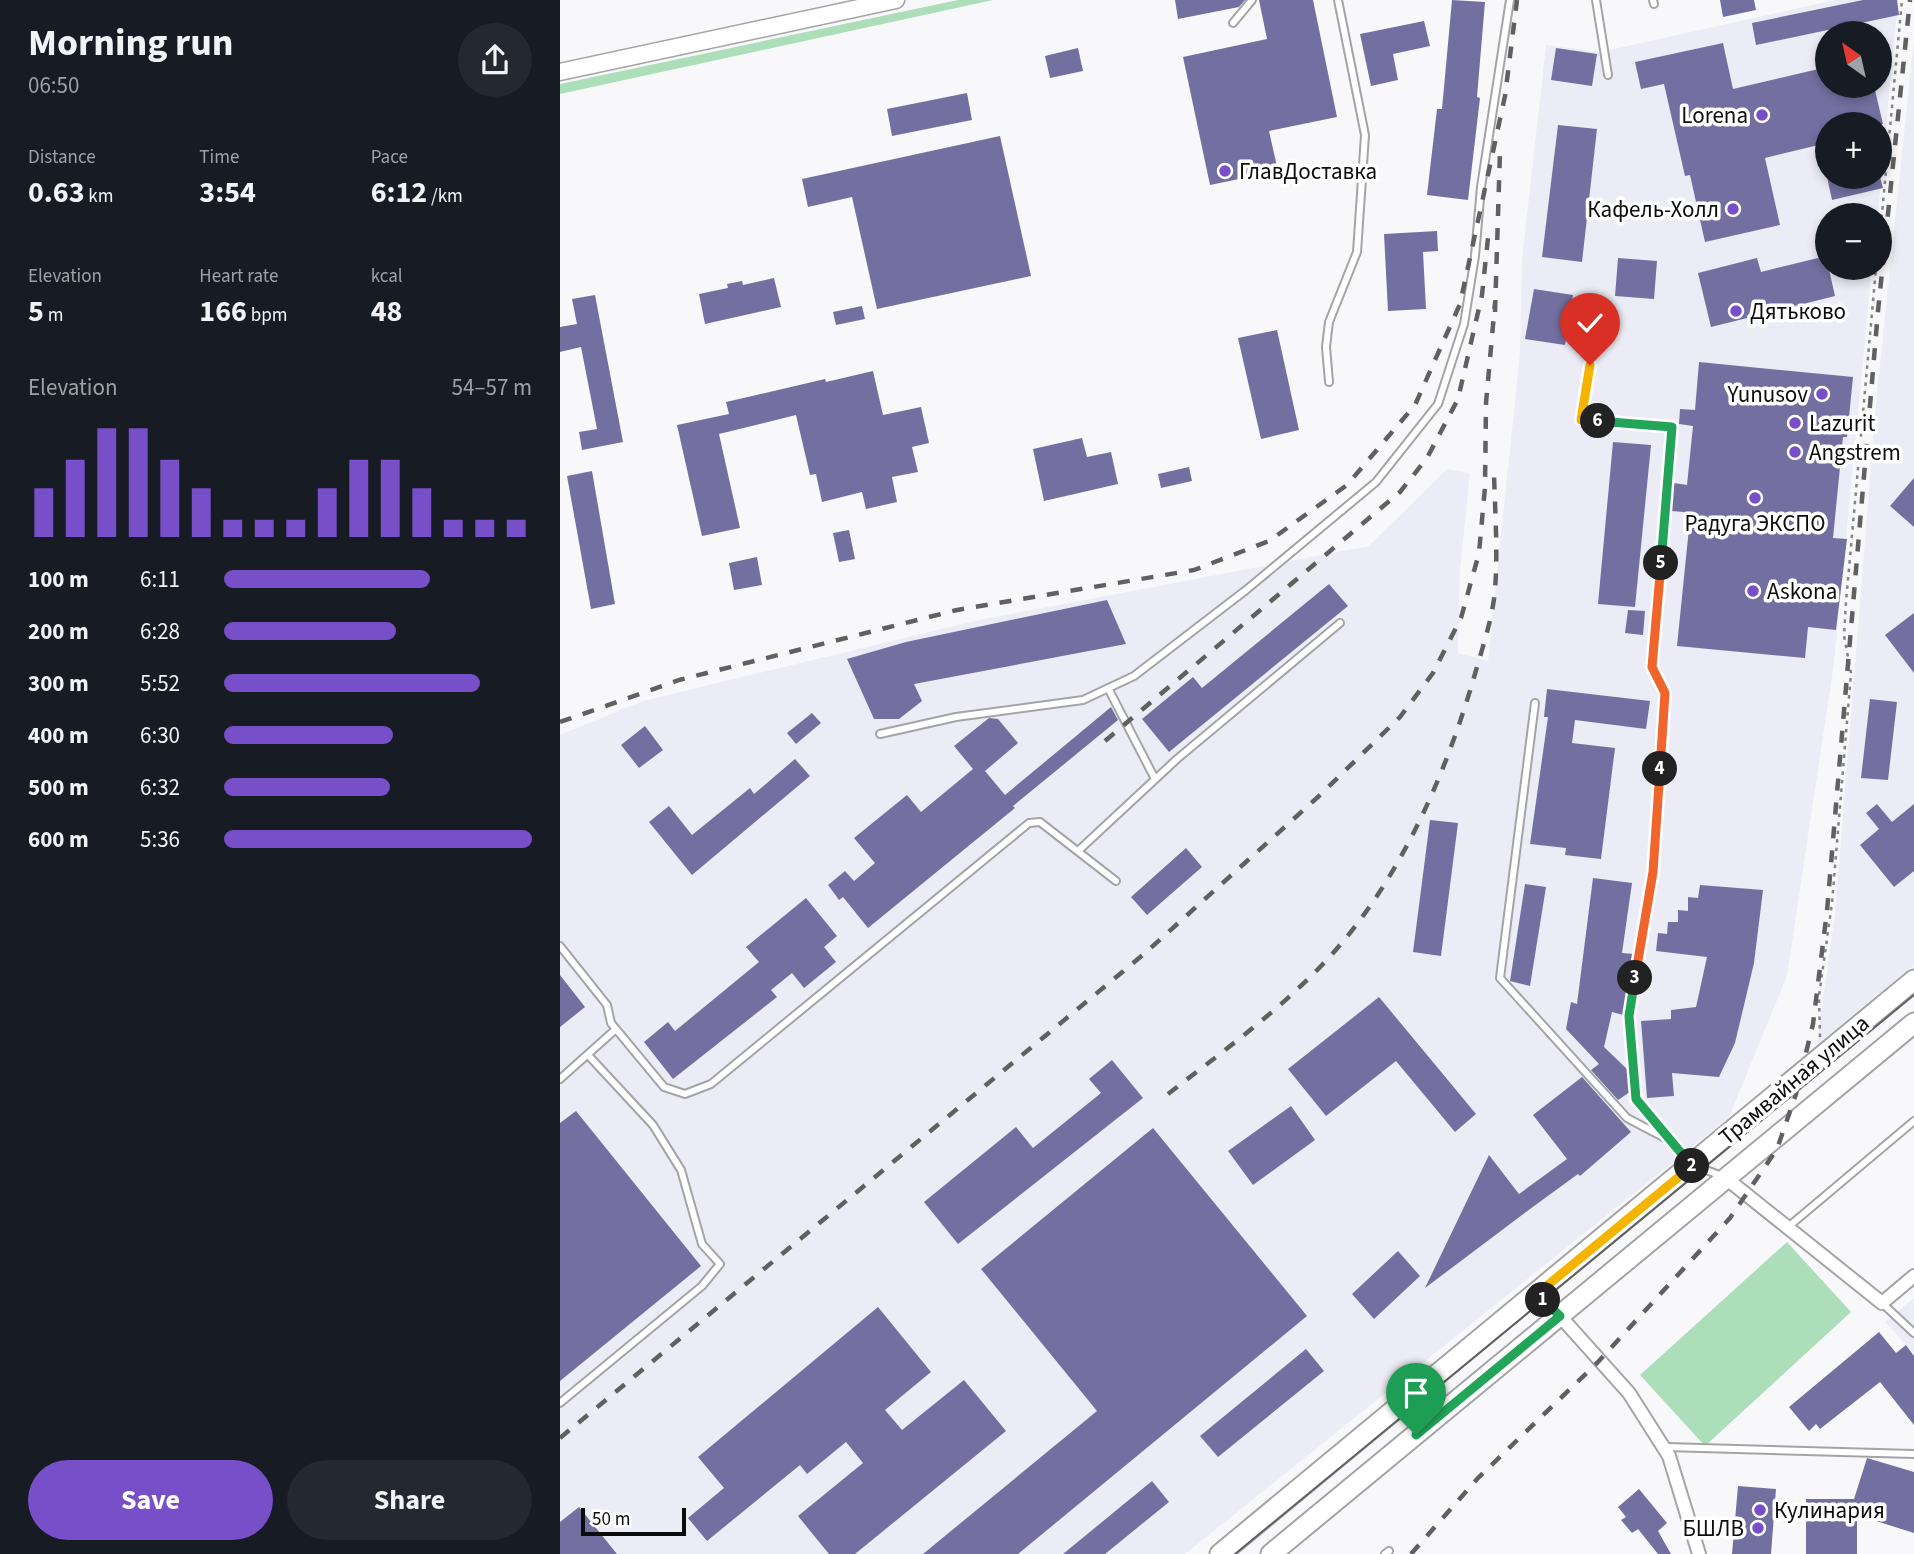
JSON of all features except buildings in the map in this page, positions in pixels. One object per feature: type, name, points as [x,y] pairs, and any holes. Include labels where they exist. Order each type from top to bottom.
[{"type":"main road","name":"Трамвайная улица","points":[[1220,1554],[1914,980]]},
{"type":"main road","name":"Трамвайная улица","points":[[1271,1554],[1914,1023]]},
{"type":"street","points":[[560,72],[896,0]]},
{"type":"street","points":[[1727,1179],[1882,1303],[1914,1276]]},
{"type":"street","points":[[1560,1316],[1629,1394],[1670,1456],[1699,1554]]},
{"type":"lane","points":[[1233,23],[1252,0]]},
{"type":"lane","points":[[1329,382],[1326,347],[1329,323],[1357,252],[1365,135],[1338,0]]},
{"type":"lane","points":[[880,734],[956,717],[1083,699],[1134,676],[1246,590],[1376,482],[1438,404],[1464,324],[1475,256],[1480,187],[1510,0]]},
{"type":"lane","points":[[1595,0],[1608,75]]},
{"type":"lane","points":[[1598,310],[1581,420],[1672,427],[1652,667],[1665,693],[1653,872],[1629,1016],[1636,1099],[1693,1165],[1727,1179]]},
{"type":"lane","points":[[1078,851],[1156,779],[1340,623]]},
{"type":"lane","points":[[1108,688],[1156,779]]},
{"type":"lane","points":[[1535,703],[1500,978],[1627,1118],[1672,1141]]},
{"type":"lane","points":[[560,946],[607,1004],[611,1023],[664,1087],[685,1094],[711,1084],[1029,823],[1040,821],[1116,881]]},
{"type":"lane","points":[[560,1079],[616,1029]]},
{"type":"lane","points":[[560,1403],[702,1286],[720,1264],[702,1244],[681,1170],[653,1125],[588,1055]]},
{"type":"lane","points":[[1788,1227],[1914,1121]]},
{"type":"lane","points":[[1537,1294],[1560,1316]]},
{"type":"lane","points":[[1882,1303],[1914,1333]]},
{"type":"lane","points":[[1664,1447],[1914,1454]]},
{"type":"path","points":[[1883,203],[1902,0]]},
{"type":"path","points":[[1828,1053],[1819,1037],[1819,996],[1832,903],[1851,673],[1844,636],[1846,601],[1875,280]]},
{"type":"shaded area","points":[[1835,0],[1898,0],[1892,64],[1892,21],[1815,21],[1815,98],[1889,98],[1888,112],[1815,112],[1815,189],[1880,189],[1879,203],[1815,203],[1815,280],[1871,280],[1834,663],[1787,976],[1729,1117],[1185,1554],[560,1554],[560,735],[643,701],[979,620],[1369,546],[1447,469],[1470,473],[1460,571],[1458,653],[1488,661],[1520,353],[1522,259],[1546,45],[1601,52]]},
{"type":"shaded area","points":[[1914,38],[1914,965],[1817,1044],[1835,913],[1876,403],[1889,280],[1892,280],[1892,249]]},
{"type":"shaded area","points":[[1914,1298],[1914,1353],[1885,1322]]},
{"type":"green space","points":[[958,0],[993,0],[560,94],[560,84]]},
{"type":"green space","points":[[1787,1242],[1851,1312],[1705,1446],[1640,1375]]},
{"type":"tram line","points":[[1235,1554],[1914,995]]},
{"type":"railway","points":[[560,722],[679,680],[957,610],[1194,570],[1269,541],[1347,485],[1415,405],[1460,304],[1505,96],[1517,0]]},
{"type":"railway","points":[[1411,1554],[1478,1478],[1598,1362],[1730,1218],[1777,1149],[1796,1094],[1813,1024],[1827,911],[1878,311],[1910,0]]},
{"type":"railway","points":[[1495,312],[1500,151]]},
{"type":"railway","points":[[1105,741],[1400,492],[1427,458],[1458,399],[1482,295],[1488,238]]},
{"type":"railway","points":[[560,1438],[1144,954],[1319,796],[1400,717],[1433,673],[1461,618],[1479,553],[1485,487],[1486,403],[1495,303]]},
{"type":"railway","points":[[1168,1094],[1267,1016],[1322,965],[1350,934],[1374,900],[1417,826],[1451,747],[1490,619],[1496,561],[1494,473]]},
{"type":"place","name":"Lorena","points":[[1762,115]]},
{"type":"place","name":"ГлавДоставка","points":[[1225,171]]},
{"type":"place","name":"Кафель-Холл","points":[[1733,209]]},
{"type":"place","name":"Дятьково","points":[[1736,311]]},
{"type":"place","name":"Yunusov","points":[[1822,394]]},
{"type":"place","name":"Lazurit","points":[[1795,423]]},
{"type":"place","name":"Angstrem","points":[[1795,452]]},
{"type":"place","name":"Радуга ЭКСПО","points":[[1755,498]]},
{"type":"place","name":"Askona","points":[[1753,591]]},
{"type":"place","name":"Кулинария","points":[[1760,1510]]},
{"type":"place","name":"БШЛВ","points":[[1758,1528]]},
{"type":"route","points":[[1416,1435],[1560,1316],[1537,1294],[1693,1165],[1636,1099],[1629,1016],[1653,872],[1665,693],[1652,667],[1672,427],[1581,420],[1590,365]]}]
